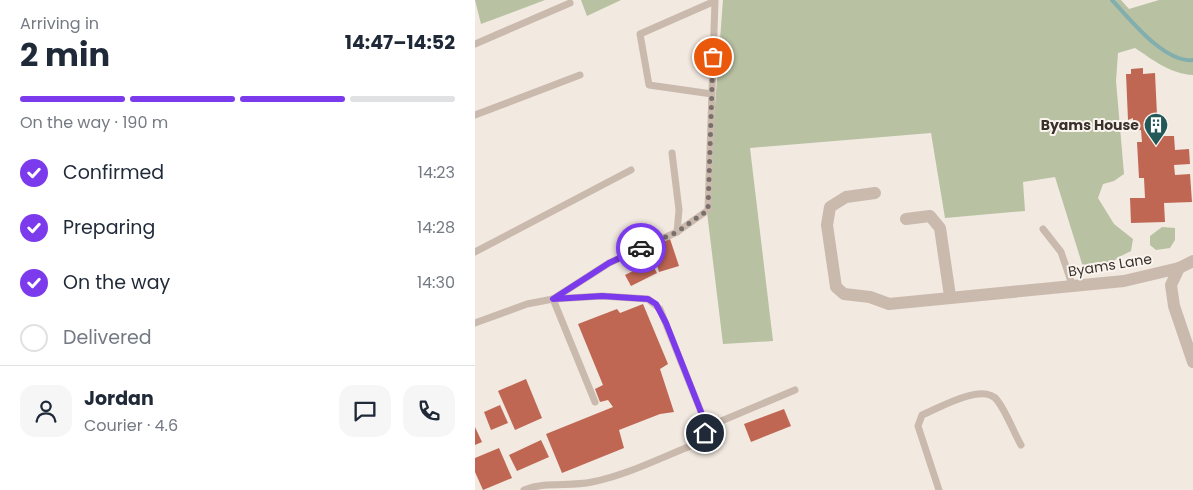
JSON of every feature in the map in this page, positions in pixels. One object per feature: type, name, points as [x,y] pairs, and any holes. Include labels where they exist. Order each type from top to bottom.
[{"type":"street","name":"Byams Lane","points":[[875,193],[845,197],[830,207],[827,225],[836,287],[844,294],[870,297],[889,304],[950,296],[1060,289],[1124,281],[1179,268],[1193,261]]},
{"type":"street","points":[[906,218],[930,216],[940,228],[950,296]]},
{"type":"street","points":[[1179,268],[1171,286],[1174,306],[1192,357]]},
{"type":"lane","points":[[553,299],[609,263],[677,232],[708,210],[712,94],[715,1],[640,34],[649,85],[712,94]]},
{"type":"lane","points":[[475,44],[571,3]]},
{"type":"lane","points":[[475,115],[579,75]]},
{"type":"lane","points":[[672,153],[679,210],[677,232]]},
{"type":"lane","points":[[475,252],[631,170]]},
{"type":"lane","points":[[1043,229],[1061,252],[1073,287]]},
{"type":"lane","points":[[475,323],[527,304],[553,299],[602,296],[648,299],[656,304],[666,323],[707,427]]},
{"type":"lane","points":[[553,299],[595,402]]},
{"type":"lane","points":[[524,490],[543,484],[591,482],[615,475],[693,445],[702,438],[707,427],[795,390]]},
{"type":"lane","points":[[939,490],[918,426],[922,415],[979,392],[990,394],[997,400],[1021,445]]},
{"type":"green space","points":[[475,0],[545,0],[481,24]]},
{"type":"green space","points":[[581,0],[621,0],[587,16]]},
{"type":"green space","points":[[723,0],[1121,0],[1129,9],[1159,0],[1193,0],[1193,75],[1170,69],[1155,62],[1135,48],[1118,53],[1116,81],[1124,174],[1114,181],[1103,184],[1098,198],[1114,224],[1133,239],[1131,251],[1117,258],[1107,269],[1084,270],[1055,177],[1023,182],[1025,211],[945,218],[931,133],[750,148],[773,341],[723,344],[707,212]]},
{"type":"green space","points":[[1162,227],[1175,228],[1175,240],[1170,248],[1156,250],[1150,245],[1150,236]]},
{"type":"building","name":"Byams House","points":[[1143,68],[1143,74],[1155,73],[1158,136],[1174,136],[1175,150],[1189,149],[1190,164],[1174,165],[1175,175],[1190,174],[1192,202],[1164,203],[1165,222],[1131,223],[1130,198],[1145,198],[1144,178],[1139,178],[1137,142],[1142,142],[1141,130],[1133,131],[1133,118],[1128,120],[1126,74],[1131,74],[1131,69]]},
{"type":"building","points":[[670,239],[679,266],[659,272],[651,245]]},
{"type":"building","points":[[651,262],[657,273],[631,286],[625,275]]},
{"type":"building","points":[[643,304],[668,364],[660,369],[674,412],[660,414],[619,430],[624,448],[562,473],[546,434],[613,407],[608,400],[600,402],[595,389],[603,385],[578,324],[617,309],[620,313]]},
{"type":"building","points":[[526,379],[542,418],[515,430],[498,391]]},
{"type":"building","points":[[500,405],[508,423],[491,430],[484,412]]},
{"type":"building","points":[[784,409],[791,426],[751,442],[744,424]]},
{"type":"building","points":[[475,427],[482,442],[475,445]]},
{"type":"building","points":[[541,440],[549,457],[517,471],[509,455]]},
{"type":"building","points":[[499,448],[512,478],[483,490],[475,472],[475,458]]},
{"type":"waterway","points":[[1112,0],[1159,47],[1171,55],[1193,60]]},
{"type":"way so far","points":[[641,248],[677,232],[708,210],[713,57]]},
{"type":"place","name":"Byams House","points":[[1156,146]]},
{"type":"route","points":[[641,248],[609,263],[553,299],[602,296],[648,299],[656,304],[666,323],[707,427],[705,433]]}]
